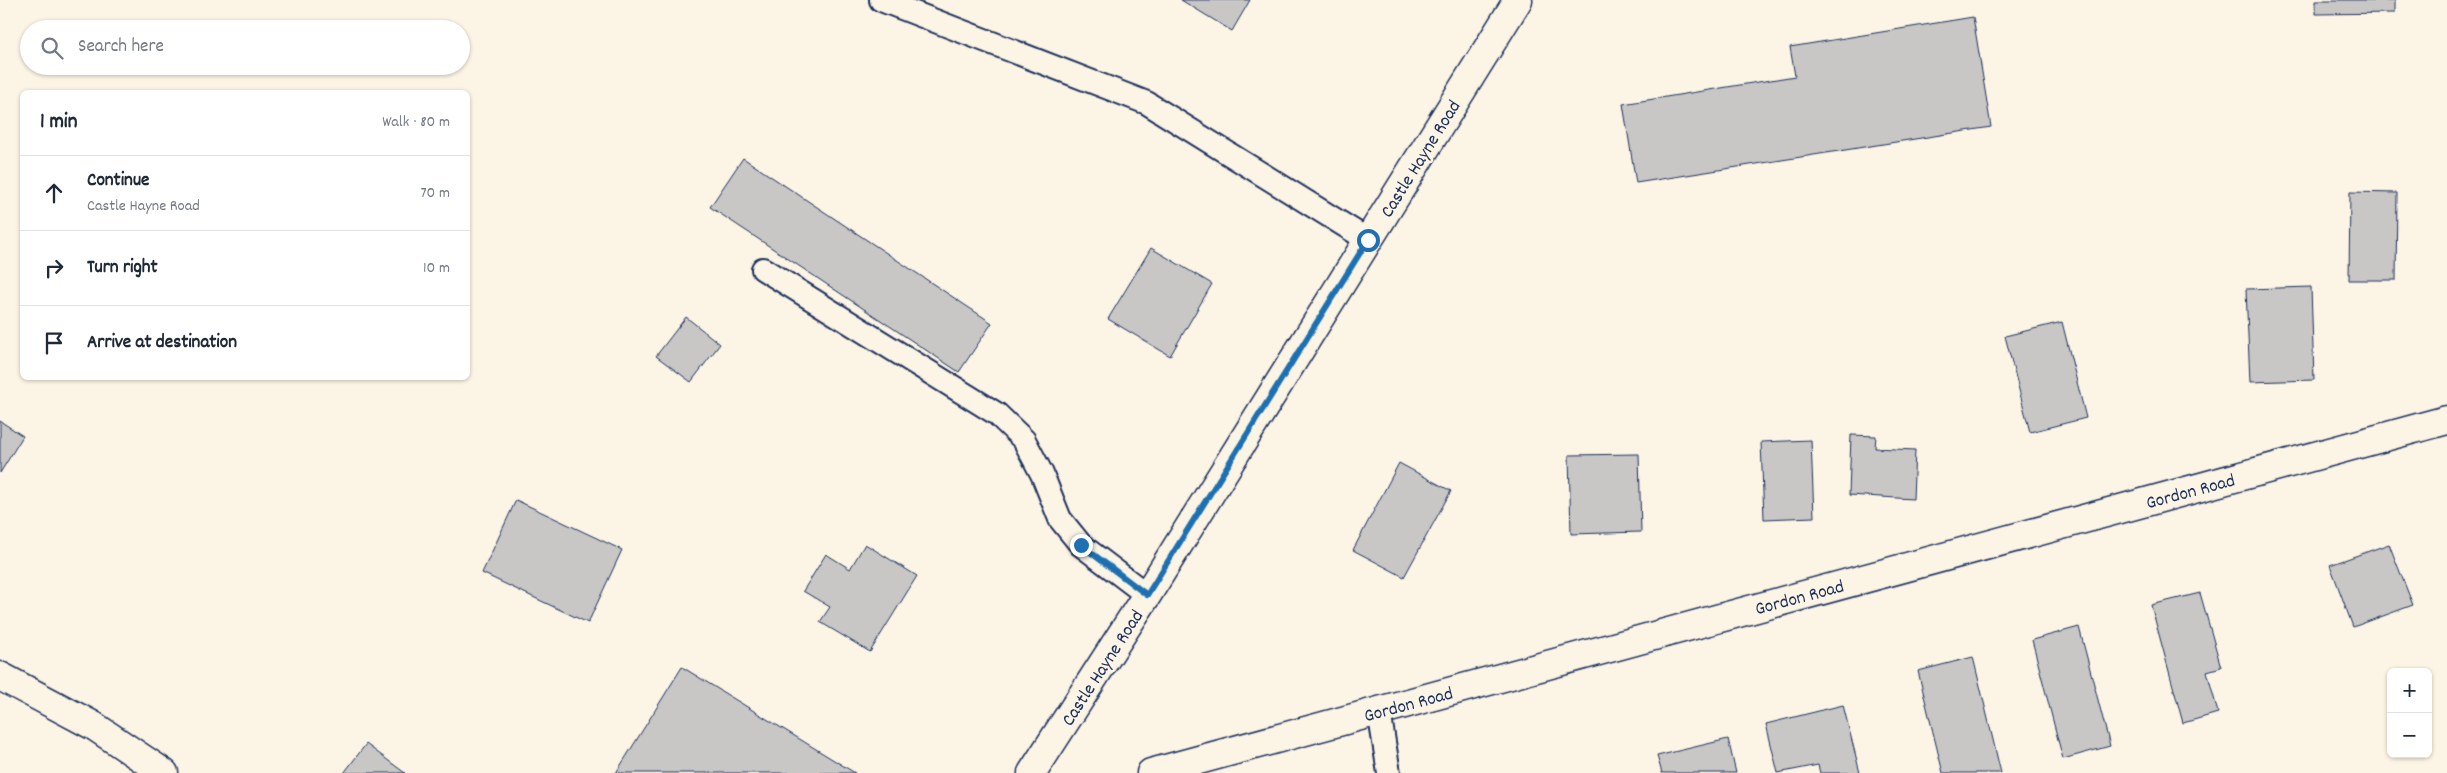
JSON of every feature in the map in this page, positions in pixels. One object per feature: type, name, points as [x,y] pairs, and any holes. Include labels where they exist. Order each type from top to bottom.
[{"type":"street","name":"Castle Hayne Road","points":[[1032,773],[1147,595],[1518,0]]},
{"type":"street","name":"Gordon Road","points":[[1151,773],[2447,420]]},
{"type":"street","points":[[0,676],[94,726],[164,773]]},
{"type":"lane","points":[[881,0],[1147,103],[1368,240]]},
{"type":"lane","points":[[763,269],[997,414],[1024,440],[1042,474],[1060,519],[1081,545],[1147,595]]},
{"type":"lane","points":[[1379,711],[1389,773]]},
{"type":"building","points":[[1181,0],[1250,0],[1232,31]]},
{"type":"building","points":[[2316,0],[2395,0],[2395,13],[2316,14]]},
{"type":"building","points":[[1973,17],[1991,127],[1636,183],[1623,104],[1795,76],[1790,47]]},
{"type":"building","points":[[743,158],[992,323],[959,372],[710,207]]},
{"type":"building","points":[[2350,192],[2397,193],[2396,280],[2349,280]]},
{"type":"building","points":[[1151,248],[1212,284],[1170,356],[1108,319]]},
{"type":"building","points":[[2311,287],[2314,380],[2250,382],[2246,289]]},
{"type":"building","points":[[686,317],[720,344],[691,382],[656,356]]},
{"type":"building","points":[[2062,322],[2086,418],[2030,432],[2005,336]]},
{"type":"building","points":[[0,421],[23,436],[0,473]]},
{"type":"building","points":[[1851,435],[1876,436],[1875,448],[1915,450],[1913,499],[1849,495]]},
{"type":"building","points":[[1811,440],[1814,517],[1764,519],[1761,442]]},
{"type":"building","points":[[1639,454],[1641,532],[1571,534],[1569,455]]},
{"type":"building","points":[[1399,463],[1451,491],[1404,577],[1353,550]]},
{"type":"building","points":[[516,500],[622,550],[588,623],[482,573]]},
{"type":"building","points":[[865,544],[917,576],[870,652],[820,622],[830,607],[803,591],[826,554],[850,569]]},
{"type":"building","points":[[2389,544],[2413,605],[2353,627],[2330,565]]},
{"type":"building","points":[[2200,593],[2221,667],[2207,671],[2218,713],[2183,723],[2151,605]]},
{"type":"building","points":[[2079,627],[2110,746],[2063,759],[2032,640]]},
{"type":"building","points":[[1973,657],[2001,773],[1943,773],[1918,671]]},
{"type":"building","points":[[682,667],[855,773],[616,773]]},
{"type":"building","points":[[1843,705],[1860,773],[1820,773],[1818,765],[1778,773],[1766,724]]},
{"type":"building","points":[[1728,739],[1736,773],[1662,773],[1657,756]]},
{"type":"building","points":[[366,744],[405,773],[344,773]]},
{"type":"route","points":[[1081,545],[1147,595],[1368,240]]}]
